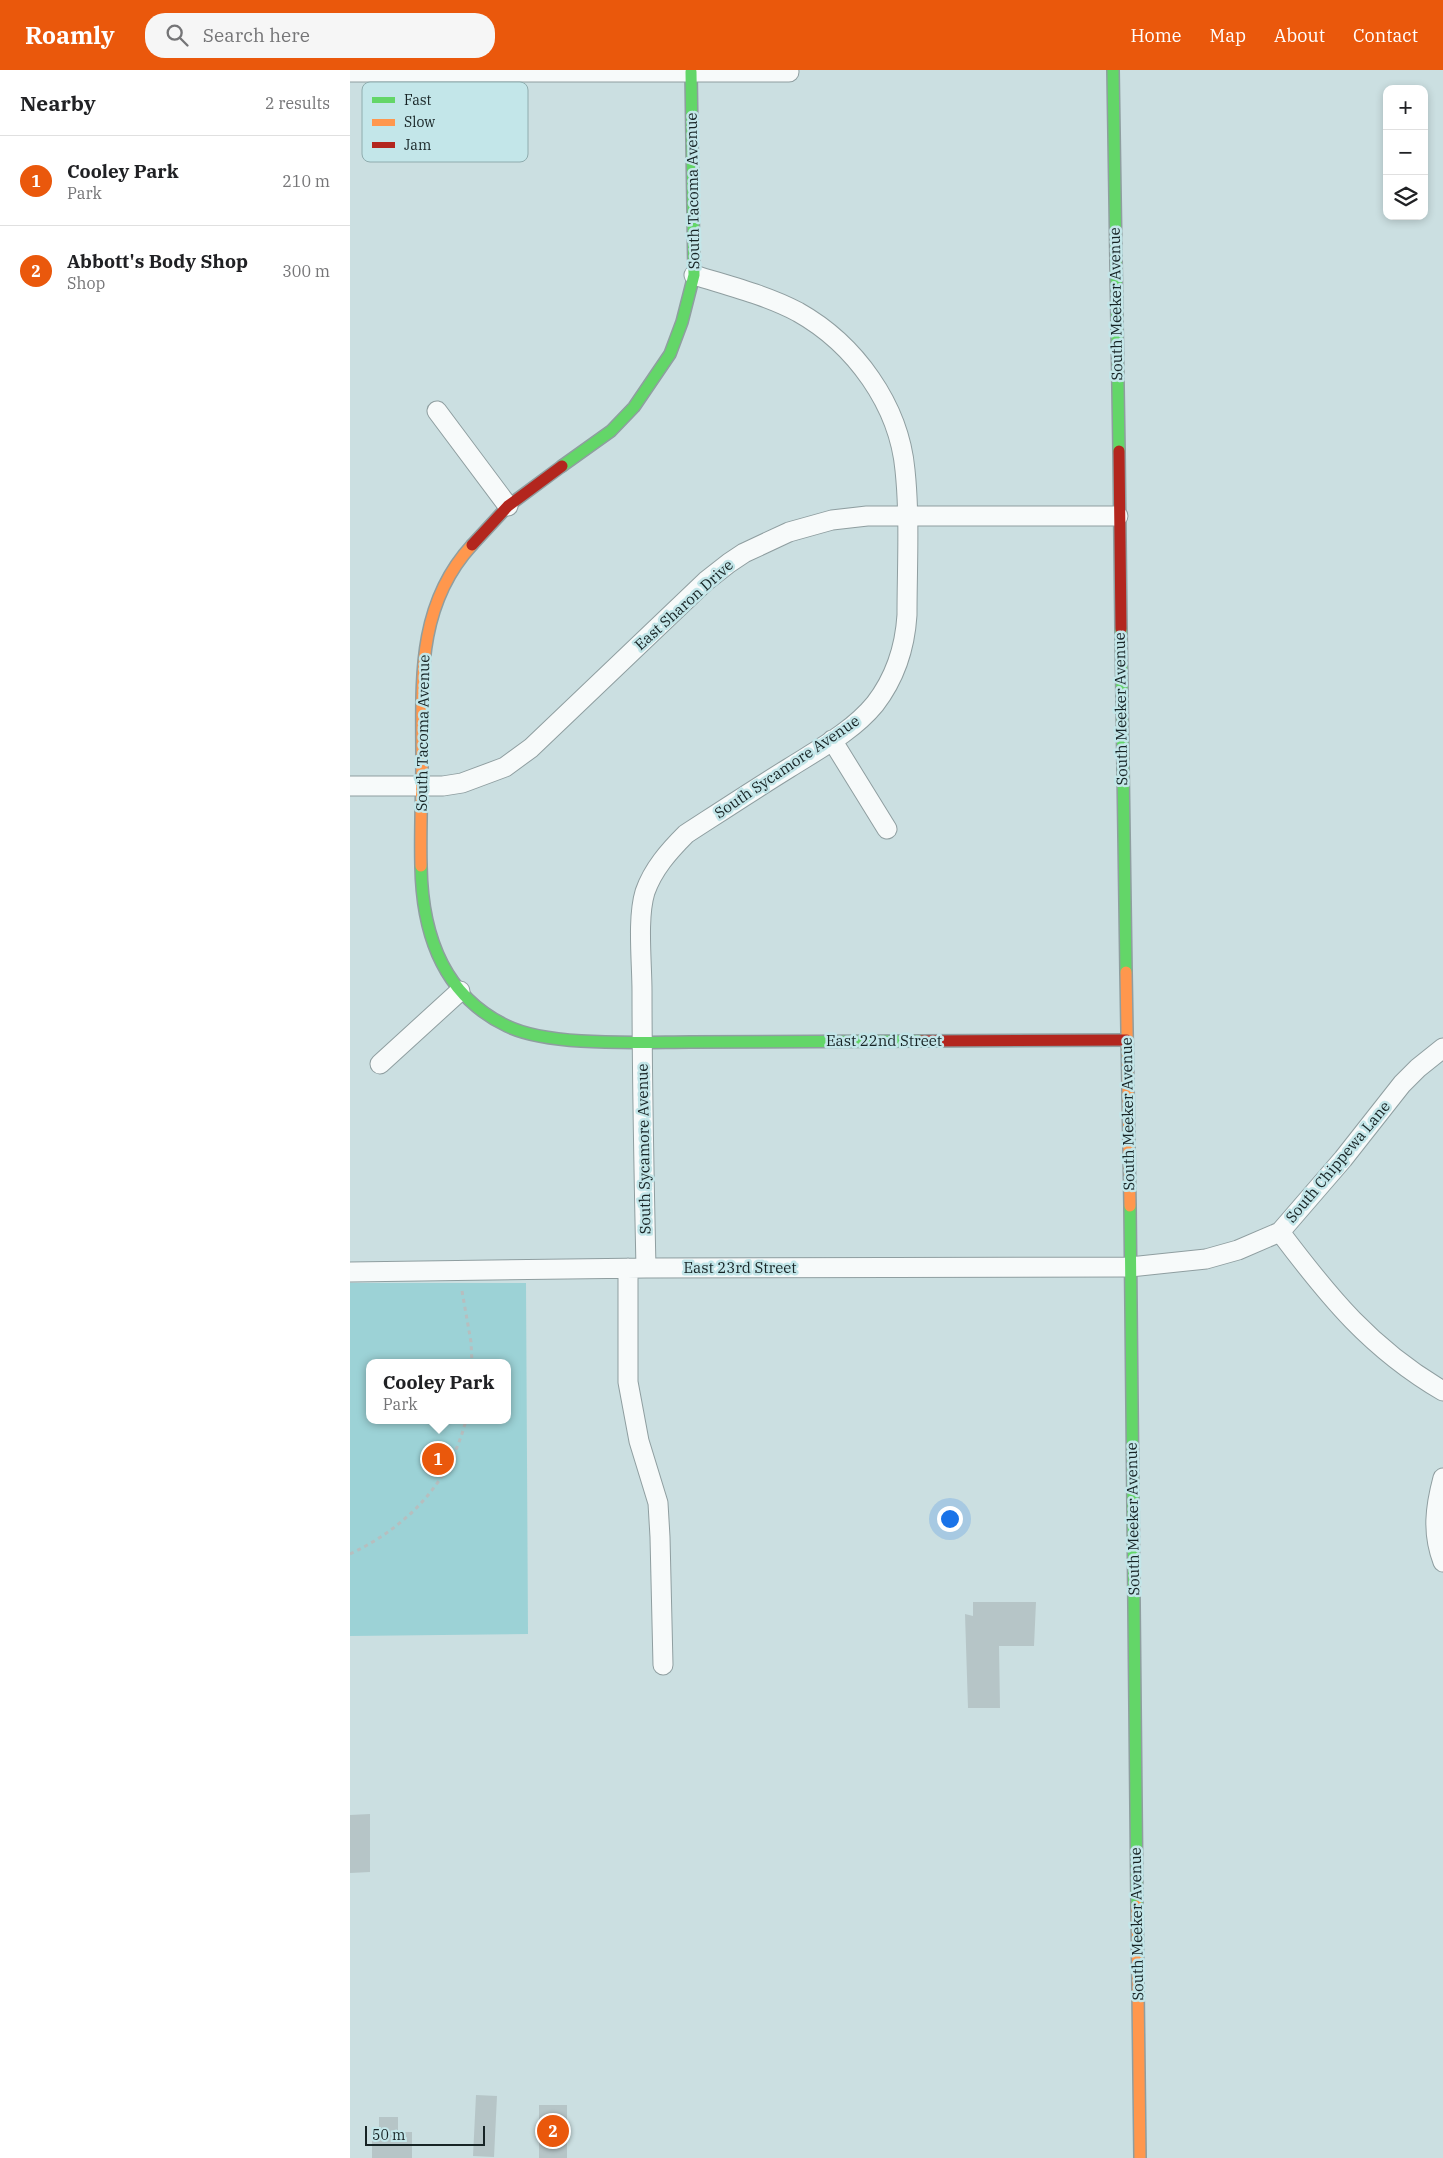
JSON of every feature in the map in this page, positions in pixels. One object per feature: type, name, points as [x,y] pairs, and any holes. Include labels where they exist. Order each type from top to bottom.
[{"type":"street","name":"South Meeker Avenue","points":[[1113,70],[1130,1267],[1140,2158]]},
{"type":"street","points":[[350,72],[788,72]]},
{"type":"street","name":"South Tacoma Avenue","points":[[642,1042],[570,1040],[542,1037],[510,1028],[496,1021],[460,991],[433,951],[421,906],[422,664],[428,626],[445,584],[462,556],[508,506],[611,431],[634,408],[670,354],[682,322],[694,275],[691,72]]},
{"type":"street","name":"South Sycamore Avenue","points":[[663,1665],[658,1503],[639,1441],[628,1382],[637,1268],[642,1042],[642,914],[645,892],[653,874],[667,853],[686,834],[832,740],[875,704],[884,690],[902,652],[907,615],[905,469],[899,438],[872,379],[844,346],[821,327],[798,312],[763,296],[694,275]]},
{"type":"street","points":[[437,412],[508,506]]},
{"type":"street","name":"East Sharon Drive","points":[[350,786],[443,786],[462,783],[517,760],[706,581],[744,553],[789,532],[825,522],[867,516],[1118,516]]},
{"type":"street","points":[[832,740],[887,829]]},
{"type":"street","points":[[380,1064],[460,991]]},
{"type":"street","name":"East 22nd Street","points":[[642,1042],[1126,1040]]},
{"type":"street","name":"South Chippewa Lane","points":[[1130,1267],[1213,1257],[1238,1250],[1280,1232],[1343,1159],[1402,1084],[1443,1048]]},
{"type":"street","points":[[1280,1232],[1334,1303],[1358,1327],[1387,1352],[1443,1391]]},
{"type":"street","name":"East 23rd Street","points":[[350,1272],[637,1268],[1130,1267]]},
{"type":"street","points":[[1443,1478],[1436,1502],[1435,1521],[1436,1539],[1443,1562]]},
{"type":"path","points":[[462,1291],[471,1342],[472,1359]]},
{"type":"path","points":[[350,1554],[385,1536],[403,1522],[425,1499],[445,1472],[465,1424]]},
{"type":"shaded area","points":[[350,1283],[526,1283],[528,1634],[350,1636]]},
{"type":"building","points":[[973,1602],[1036,1602],[1034,1646],[999,1646],[1000,1708],[968,1708],[965,1614],[973,1616]]},
{"type":"building","points":[[370,1814],[370,1872],[350,1873],[350,1815]]},
{"type":"building","points":[[476,2095],[497,2096],[494,2157],[473,2156]]},
{"type":"building","points":[[539,2105],[567,2105],[567,2158],[539,2158]]},
{"type":"building","points":[[379,2117],[398,2117],[398,2132],[412,2132],[412,2158],[372,2158],[372,2129],[379,2129]]},
{"type":"traffic: fast","points":[[1113,70],[1119,451]]},
{"type":"traffic: fast","points":[[562,466],[611,431],[634,407],[670,354],[682,322],[694,275],[691,72]]},
{"type":"traffic: fast","points":[[1121,629],[1126,972]]},
{"type":"traffic: fast","points":[[421,866],[422,891],[432,938],[440,960],[451,979],[466,997],[485,1013],[507,1026],[525,1033],[596,1042],[921,1041]]},
{"type":"traffic: fast","points":[[1130,1206],[1137,1906]]},
{"type":"traffic: slow","points":[[421,866],[422,702],[426,646],[432,619],[441,593],[454,569],[472,545]]},
{"type":"traffic: slow","points":[[1126,972],[1130,1206]]},
{"type":"traffic: slow","points":[[1137,1906],[1140,2158]]},
{"type":"traffic: jam","points":[[1119,451],[1121,629]]},
{"type":"traffic: jam","points":[[472,545],[508,506],[562,466]]},
{"type":"traffic: jam","points":[[921,1041],[1127,1040]]},
{"type":"place","name":"Cooley Park","points":[[438,1459]]},
{"type":"place","name":"Abbott's Body Shop","points":[[553,2131]]}]
